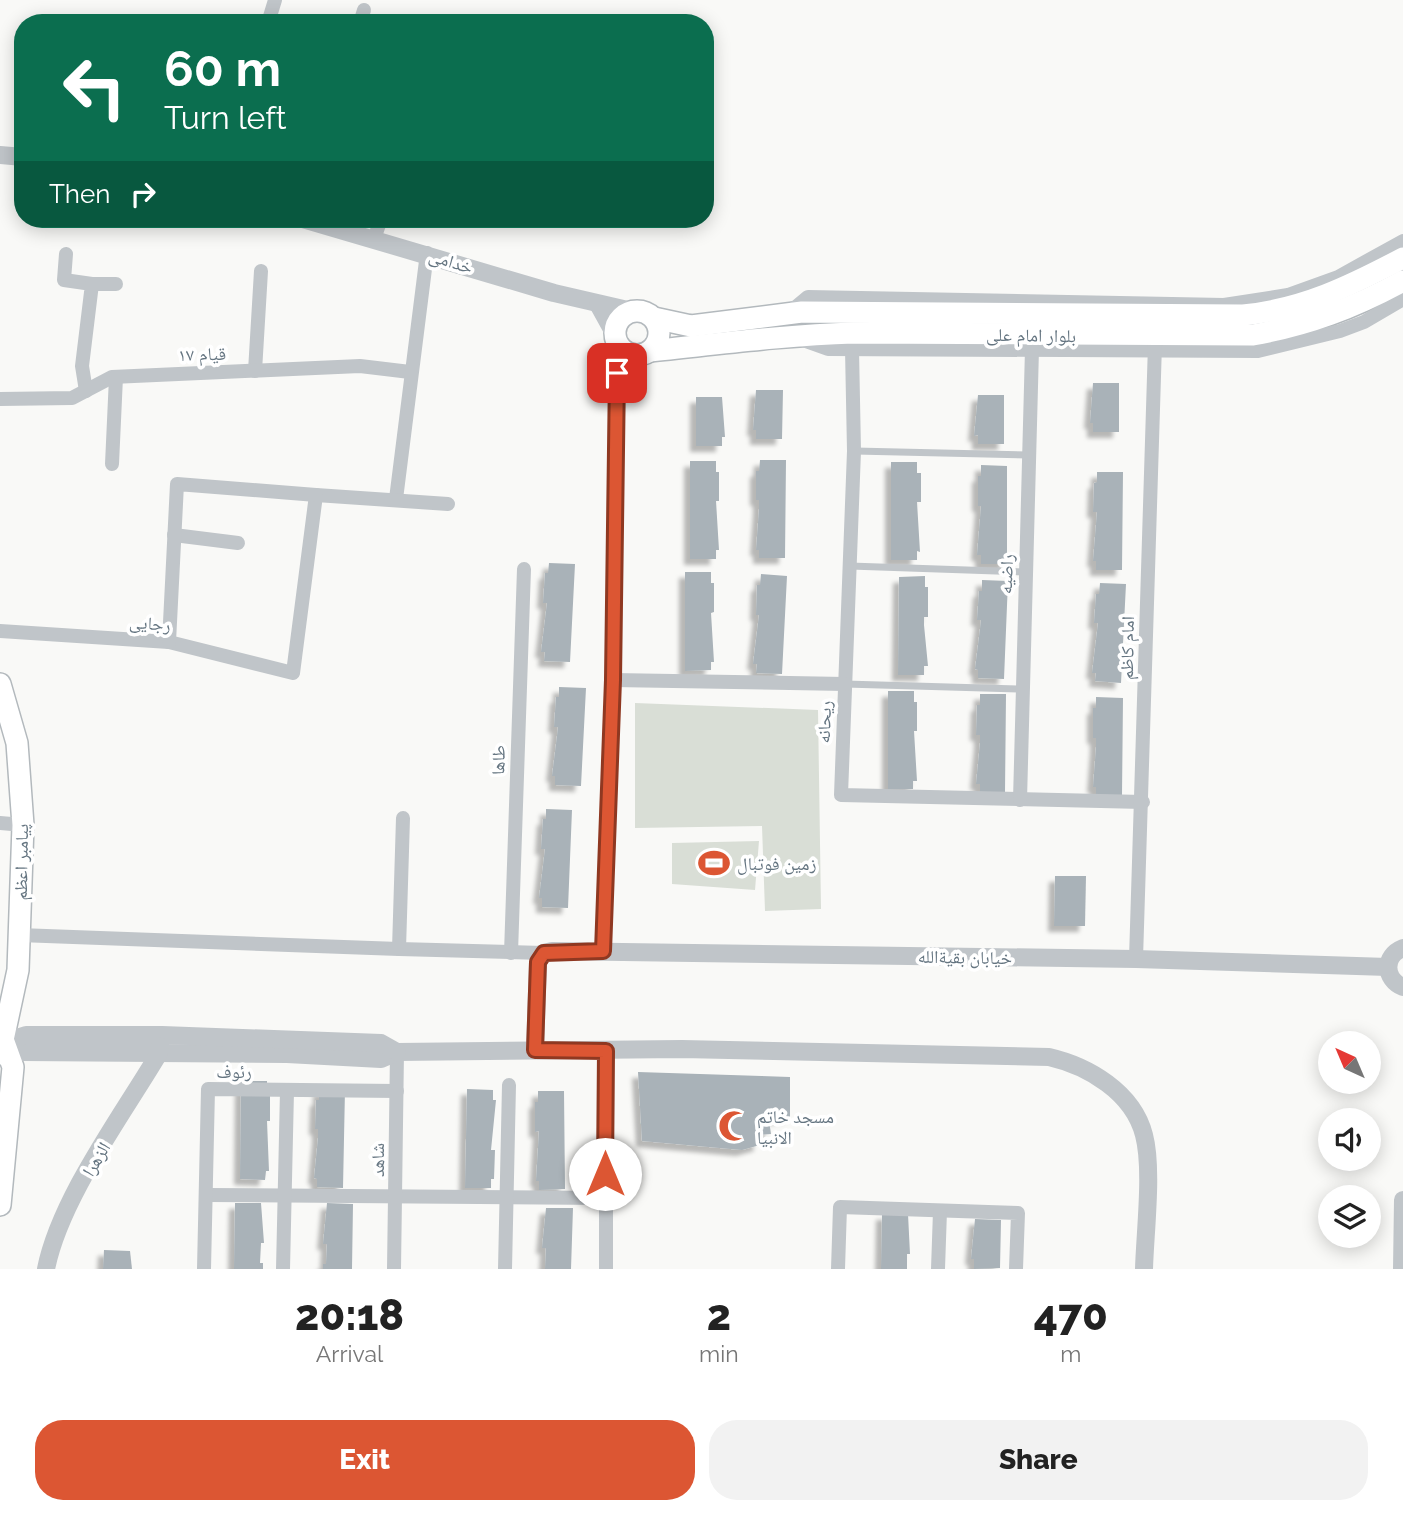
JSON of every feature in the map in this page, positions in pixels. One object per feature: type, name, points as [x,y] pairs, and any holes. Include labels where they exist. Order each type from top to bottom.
[{"type":"main road","name":"بلوار امام علی","points":[[647,353],[729,345],[789,335],[1151,326],[1276,312],[1340,291],[1403,258]]},
{"type":"main road","name":"بلوار امام علی","points":[[654,318],[691,326],[789,314],[1151,326],[1253,335],[1347,311],[1403,281]]},
{"type":"main road","points":[[632,311],[644,312],[654,318],[659,329],[658,342],[647,353],[633,355],[622,351],[615,337],[619,319],[632,311]]},
{"type":"main road","points":[[789,314],[789,335]]},
{"type":"main road","name":"پیامبر اعظم","points":[[0,684],[23,825],[18,970],[5,1015],[2,1048],[13,1066],[0,1205]]},
{"type":"street","name":"خدامی","points":[[335,228],[598,304],[632,311]]},
{"type":"street","points":[[374,239],[378,228]]},
{"type":"street","points":[[789,335],[828,349],[1032,349],[1151,326],[1224,305],[1288,295],[1338,277],[1403,241]]},
{"type":"street","points":[[396,499],[427,253]]},
{"type":"street","points":[[66,254],[64,280],[116,284]]},
{"type":"street","points":[[255,371],[261,271]]},
{"type":"street","points":[[86,391],[83,353],[92,284]]},
{"type":"street","points":[[1151,326],[1278,349],[1364,322],[1403,299]]},
{"type":"street","points":[[598,304],[615,337],[617,373],[613,680],[603,951]]},
{"type":"street","name":"امام کاظم","points":[[1136,959],[1143,802],[1151,326]]},
{"type":"street","name":"ریحانه","points":[[852,349],[854,451],[841,795],[1143,802]]},
{"type":"street","name":"راضیه","points":[[1020,800],[1032,349]]},
{"type":"street","points":[[617,373],[647,353]]},
{"type":"street","name":"قیام ۱۷","points":[[0,399],[72,398],[116,377],[360,366],[410,372]]},
{"type":"street","points":[[113,464],[116,377]]},
{"type":"street","points":[[169,642],[177,484],[448,504]]},
{"type":"street","name":"رجایی","points":[[0,631],[169,642],[293,673],[316,495]]},
{"type":"street","points":[[174,535],[238,544]]},
{"type":"street","name":"طاها","points":[[511,953],[524,569]]},
{"type":"street","points":[[613,680],[845,684]]},
{"type":"street","points":[[399,949],[403,818]]},
{"type":"street","points":[[0,823],[23,825]]},
{"type":"street","points":[[19,935],[544,953]]},
{"type":"street","points":[[1403,948],[1392,955],[1388,967],[1391,979],[1403,987]]},
{"type":"street","name":"خیابان بقیةالله","points":[[544,953],[603,951],[1136,959],[1388,967]]},
{"type":"street","points":[[535,1050],[538,962],[544,953]]},
{"type":"street","points":[[2,1048],[26,1035],[163,1035],[381,1043],[397,1052]]},
{"type":"street","name":"الزهرا","points":[[47,1269],[59,1228],[75,1195],[158,1055],[163,1035]]},
{"type":"street","points":[[2,1048],[23,1052],[158,1055],[212,1053],[381,1059],[397,1052],[682,1049],[1035,1057],[1073,1063],[1092,1072],[1116,1092],[1134,1113],[1144,1135],[1144,1269]]},
{"type":"street","points":[[606,1051],[606,1269]]},
{"type":"street","name":"شاهد","points":[[394,1269],[397,1052]]},
{"type":"street","points":[[505,1269],[509,1085]]},
{"type":"street","name":"رئوف","points":[[204,1269],[208,1089],[397,1091]]},
{"type":"street","points":[[283,1269],[287,1091]]},
{"type":"street","points":[[207,1195],[605,1198]]},
{"type":"street","points":[[1402,1269],[1403,1200]]},
{"type":"street","points":[[838,1269],[840,1207],[1018,1213],[1016,1269]]},
{"type":"street","points":[[938,1269],[940,1211]]},
{"type":"lane","points":[[854,451],[1029,455]]},
{"type":"lane","points":[[850,566],[1026,572]]},
{"type":"lane","points":[[845,684],[1022,689]]},
{"type":"shaded area","points":[[635,703],[818,710],[821,909],[765,911],[762,826],[635,828]]},
{"type":"shaded area","name":"زمین فوتبال","points":[[759,841],[755,890],[672,884],[672,843]]},
{"type":"building","points":[[1093,383],[1119,383],[1119,432],[1093,432],[1093,423],[1090,423]]},
{"type":"building","points":[[756,390],[783,390],[782,439],[756,439],[756,430],[753,430]]},
{"type":"building","points":[[978,395],[1004,395],[1004,444],[978,444],[978,435],[974,436]]},
{"type":"building","points":[[696,397],[722,397],[725,437],[722,437],[722,446],[696,446]]},
{"type":"building","points":[[760,460],[786,460],[785,558],[759,558],[759,550],[756,550],[759,500],[756,500],[756,471],[759,471]]},
{"type":"building","points":[[690,461],[716,461],[716,472],[719,472],[719,501],[716,501],[719,550],[716,550],[716,559],[690,559]]},
{"type":"building","points":[[891,462],[917,462],[917,473],[921,473],[921,502],[917,502],[920,552],[917,551],[917,560],[891,560]]},
{"type":"building","points":[[981,465],[1007,466],[1007,564],[981,564],[981,555],[977,555],[981,506],[978,506],[978,476],[981,476]]},
{"type":"building","points":[[1097,472],[1123,472],[1122,570],[1096,570],[1096,561],[1093,561],[1097,512],[1093,512],[1094,483],[1097,482]]},
{"type":"building","points":[[549,563],[575,564],[570,662],[544,661],[545,652],[541,652],[547,603],[543,603],[545,573],[548,573]]},
{"type":"building","points":[[685,572],[711,572],[711,583],[714,583],[714,612],[711,613],[714,662],[711,662],[711,670],[685,671]]},
{"type":"building","points":[[761,574],[787,576],[782,674],[756,673],[757,664],[753,664],[759,615],[756,615],[757,585],[760,585]]},
{"type":"building","points":[[925,576],[925,587],[928,587],[928,617],[924,617],[924,625],[928,666],[924,666],[924,675],[898,675],[899,577]]},
{"type":"building","points":[[982,580],[1008,581],[1004,679],[978,678],[978,670],[975,669],[981,620],[977,620]]},
{"type":"building","points":[[1100,583],[1126,584],[1121,683],[1095,681],[1096,673],[1092,673],[1098,623],[1094,623],[1096,594],[1099,594]]},
{"type":"building","points":[[559,687],[586,688],[581,786],[555,785],[555,776],[552,776],[558,727],[554,727],[556,697],[559,697]]},
{"type":"building","points":[[888,691],[914,691],[914,702],[917,702],[917,731],[914,731],[917,781],[913,781],[913,789],[888,789]]},
{"type":"building","points":[[980,694],[1006,694],[1005,793],[980,793],[980,784],[976,784],[980,743],[980,735],[976,735],[977,705],[980,705]]},
{"type":"building","points":[[1096,697],[1123,698],[1122,796],[1096,796],[1096,787],[1093,787],[1096,738],[1093,738],[1093,708],[1096,708]]},
{"type":"building","points":[[546,809],[572,810],[568,908],[542,907],[542,898],[539,898],[545,849],[541,849],[543,819],[546,819]]},
{"type":"building","points":[[1055,876],[1086,876],[1085,926],[1054,926]]},
{"type":"building","points":[[638,1072],[790,1077],[790,1117],[769,1120],[771,1134],[758,1135],[760,1145],[742,1150],[642,1141]]},
{"type":"building","points":[[241,1081],[267,1081],[267,1092],[270,1092],[270,1121],[267,1121],[269,1171],[266,1171],[265,1180],[240,1179]]},
{"type":"building","points":[[319,1089],[345,1089],[343,1188],[317,1187],[317,1179],[314,1178],[318,1138],[318,1129],[315,1129],[316,1100],[319,1100]]},
{"type":"building","points":[[467,1089],[493,1090],[493,1100],[496,1100],[491,1150],[495,1150],[494,1179],[491,1179],[491,1188],[465,1188]]},
{"type":"building","points":[[538,1091],[564,1091],[565,1189],[539,1190],[539,1181],[536,1181],[539,1131],[535,1132],[535,1102],[538,1102]]},
{"type":"building","points":[[235,1203],[261,1203],[264,1243],[261,1243],[260,1263],[263,1263],[263,1269],[234,1269]]},
{"type":"building","points":[[327,1203],[353,1204],[352,1269],[323,1269],[323,1264],[326,1264],[327,1244],[323,1244]]},
{"type":"building","points":[[546,1208],[573,1208],[571,1269],[545,1269],[546,1248],[542,1248]]},
{"type":"building","points":[[882,1214],[908,1214],[910,1254],[907,1254],[907,1269],[881,1269]]},
{"type":"building","points":[[975,1219],[1001,1220],[1000,1268],[974,1269],[974,1259],[971,1259]]},
{"type":"building","points":[[104,1250],[130,1251],[132,1269],[103,1269]]},
{"type":"place","name":"زمین فوتبال","points":[[714,863]]},
{"type":"place","name":"مسجد خاتم الانبیا","points":[[734,1126]]},
{"type":"route","points":[[605,1174],[606,1051],[535,1050],[538,962],[544,953],[603,951],[613,680],[617,373]]}]
